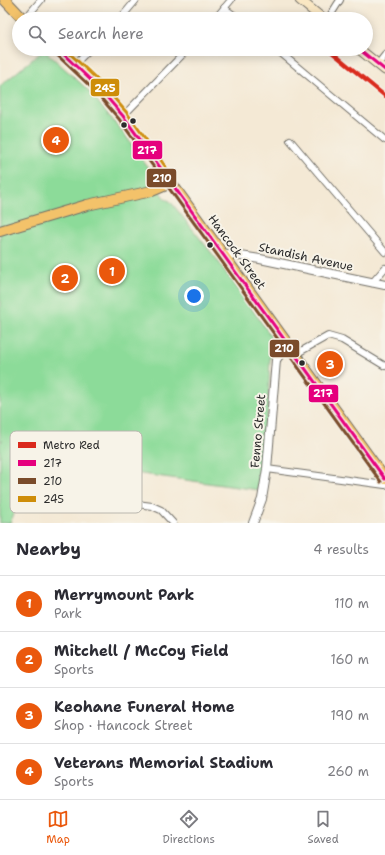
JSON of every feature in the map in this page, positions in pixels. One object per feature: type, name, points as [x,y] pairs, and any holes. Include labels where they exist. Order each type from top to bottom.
[{"type":"main road","points":[[5,0],[17,12]]},
{"type":"main road","points":[[300,0],[315,12]]},
{"type":"main road","name":"Hancock Street","points":[[65,56],[99,88],[123,116],[385,479]]},
{"type":"main road","points":[[368,56],[385,70]]},
{"type":"main road","points":[[0,231],[87,205],[152,191],[171,183]]},
{"type":"street","points":[[30,12],[41,0]]},
{"type":"street","points":[[126,12],[136,0]]},
{"type":"street","points":[[221,12],[231,0]]},
{"type":"street","points":[[332,12],[340,0]]},
{"type":"street","points":[[224,8],[229,12]]},
{"type":"street","points":[[378,64],[385,55]]},
{"type":"street","points":[[74,65],[83,56]]},
{"type":"street","points":[[123,116],[181,56]]},
{"type":"street","points":[[284,56],[385,140]]},
{"type":"street","points":[[290,140],[385,252]]},
{"type":"street","name":"Standish Avenue","points":[[221,253],[260,259],[385,285]]},
{"type":"street","points":[[372,282],[385,268]]},
{"type":"street","points":[[296,354],[328,336],[342,340],[385,366]]},
{"type":"street","name":"Fenno Street","points":[[253,523],[262,499],[267,469],[276,360],[288,343]]},
{"type":"street","points":[[267,469],[385,485]]},
{"type":"street","points":[[142,505],[152,506],[161,510],[173,523]]},
{"type":"green space","points":[[37,56],[51,56],[86,88],[125,135],[151,172],[150,178],[165,199],[170,201],[218,261],[271,336],[268,407],[259,490],[142,474],[142,431],[10,431],[10,513],[14,513],[10,523],[0,523],[0,443],[3,440],[0,441],[0,86]]},
{"type":"metro line","name":"Red","points":[[336,56],[385,96]]},
{"type":"transit line","name":"210","points":[[58,56],[95,91],[119,119],[381,482]]},
{"type":"transit line","name":"217","points":[[65,56],[99,88],[123,116],[385,479]]},
{"type":"transit line","name":"245","points":[[72,56],[102,84],[127,113],[175,180]]},
{"type":"transit line","name":"217","points":[[368,56],[385,70]]},
{"type":"place","name":"Veterans Memorial Stadium","points":[[56,140]]},
{"type":"place","name":"Merrymount Park","points":[[112,271]]},
{"type":"place","name":"Mitchell / McCoy Field","points":[[65,278]]},
{"type":"place","name":"Keohane Funeral Home","points":[[330,364]]}]
